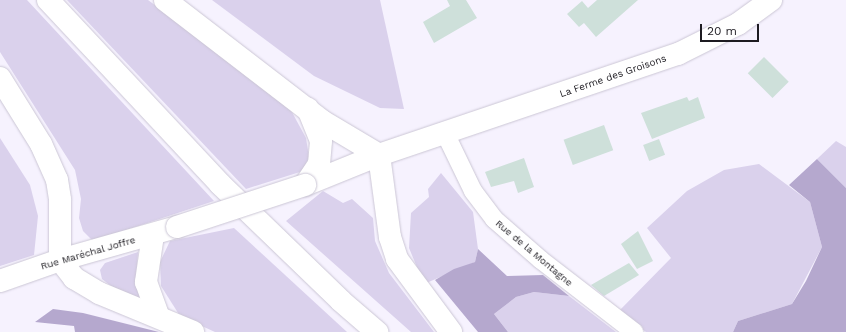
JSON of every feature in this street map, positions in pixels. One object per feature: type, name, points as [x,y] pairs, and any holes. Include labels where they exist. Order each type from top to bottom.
[{"type":"main road","points":[[48,0],[220,184],[335,296],[377,332]]},
{"type":"main road","points":[[165,0],[322,121],[380,155],[390,237],[397,259],[451,332]]},
{"type":"main road","name":"La Ferme des Groisons","points":[[305,185],[380,155],[678,54],[738,24],[771,0]]},
{"type":"main road","points":[[0,78],[41,144],[57,180],[60,200],[60,260],[74,278],[99,293],[193,332]]},
{"type":"main road","points":[[305,185],[319,164],[321,141],[307,108]]},
{"type":"main road","name":"Rue Maréchal Joffre","points":[[0,280],[60,260],[153,235],[305,185]]},
{"type":"main road","points":[[153,235],[146,282],[159,317]]},
{"type":"street","name":"Rue de la Montagne","points":[[445,133],[473,191],[494,219],[541,260],[634,332]]},
{"type":"shaded area","points":[[0,0],[27,0],[214,201],[93,241],[83,231],[79,218],[81,199],[75,170],[0,52]]},
{"type":"shaded area","points":[[67,0],[148,0],[287,103],[306,138],[309,157],[303,171],[246,189]]},
{"type":"shaded area","points":[[212,0],[380,0],[404,109],[380,108],[314,76]]},
{"type":"shaded area","points":[[0,138],[30,185],[38,216],[34,255],[0,266]]},
{"type":"shaded area","points":[[836,141],[846,147],[846,188],[817,159]]},
{"type":"shaded area","points":[[817,159],[846,188],[846,332],[733,332],[738,321],[792,304],[806,281],[822,247],[810,202],[789,185]]},
{"type":"shaded area","points":[[759,164],[810,202],[822,247],[792,304],[738,321],[733,332],[646,332],[619,311],[671,258],[647,228],[687,191],[724,170]]},
{"type":"shaded area","points":[[441,173],[473,212],[478,249],[475,262],[424,284],[409,248],[411,213],[429,197],[428,189]]},
{"type":"shaded area","points":[[323,191],[343,203],[352,199],[373,218],[375,241],[389,273],[434,332],[411,332],[286,221]]},
{"type":"shaded area","points":[[234,228],[347,332],[215,332],[180,316],[161,286],[160,262],[170,241]]},
{"type":"shaded area","points":[[478,249],[507,276],[543,275],[569,296],[534,292],[516,297],[494,314],[508,332],[478,332],[435,280],[454,269],[475,262]]},
{"type":"shaded area","points":[[138,252],[136,278],[144,302],[111,286],[102,279],[100,270],[105,263]]},
{"type":"shaded area","points":[[534,292],[569,296],[616,332],[508,332],[494,314],[516,297]]},
{"type":"shaded area","points":[[53,309],[83,313],[159,332],[75,332],[74,326],[35,322]]},
{"type":"building","points":[[447,0],[466,0],[477,18],[434,43],[423,22],[450,6]]},
{"type":"building","points":[[597,0],[638,0],[596,37],[584,23],[579,27],[567,14],[582,1],[588,8]]},
{"type":"building","points":[[764,57],[789,82],[772,98],[748,73]]},
{"type":"building","points":[[687,97],[689,101],[698,97],[705,118],[652,139],[641,113]]},
{"type":"building","points":[[604,125],[613,150],[573,165],[564,140]]},
{"type":"building","points":[[659,139],[665,155],[649,161],[643,145]]},
{"type":"building","points":[[524,158],[534,187],[518,193],[514,181],[491,187],[485,172]]},
{"type":"building","points":[[638,231],[653,261],[637,269],[621,244]]},
{"type":"building","points":[[629,263],[639,275],[604,296],[591,285]]}]
